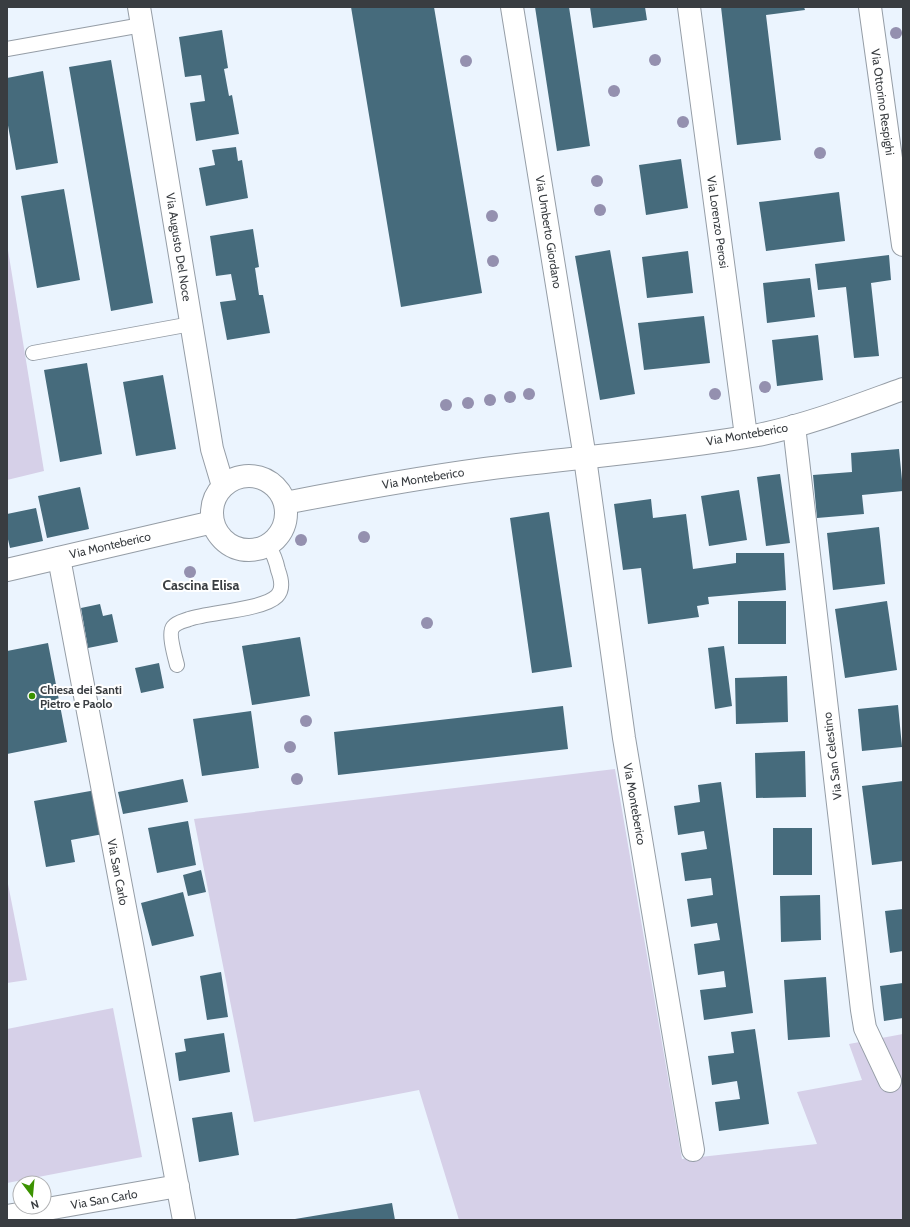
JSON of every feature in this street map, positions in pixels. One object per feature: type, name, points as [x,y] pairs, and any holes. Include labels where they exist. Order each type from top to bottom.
[{"type":"street","name":"Via Umberto Giordano","points":[[512,7],[585,458]]},
{"type":"street","name":"Via Lorenzo Perosi","points":[[689,7],[746,436]]},
{"type":"street","name":"Via Ottorino Respighi","points":[[870,7],[903,245]]},
{"type":"street","name":"Via Augusto Del Noce","points":[[141,16],[212,449],[223,486]]},
{"type":"street","name":"Via Monteberico","points":[[285,503],[366,487],[478,470],[585,458],[746,436],[810,422],[903,389]]},
{"type":"street","name":"Via San Celestino","points":[[794,426],[862,1010],[865,1028],[890,1081]]},
{"type":"street","name":"Via Monteberico","points":[[585,458],[624,738],[693,1150]]},
{"type":"street","points":[[246,475],[259,477],[270,482],[280,491],[285,503],[286,515],[284,527],[277,537],[268,545],[259,548],[240,549],[222,539],[216,531],[213,522],[212,509],[215,496],[223,486],[234,478],[246,475]]},
{"type":"street","name":"Via Monteberico","points":[[7,570],[213,522]]},
{"type":"street","name":"Via San Carlo","points":[[59,558],[184,1220]]},
{"type":"street","name":"Via San Carlo","points":[[7,1216],[178,1186]]},
{"type":"lane","points":[[7,49],[141,16]]},
{"type":"lane","points":[[33,353],[191,324]]},
{"type":"lane","points":[[177,665],[170,633],[172,627],[196,617],[258,605],[269,601],[278,595],[281,587],[281,578],[274,554],[268,545]]},
{"type":"shaded area","points":[[7,244],[44,471],[7,480]]},
{"type":"shaded area","points":[[615,769],[682,1159],[817,1144],[797,1092],[862,1080],[849,1044],[903,1034],[903,1220],[459,1220],[419,1090],[254,1122],[194,819]]},
{"type":"shaded area","points":[[7,879],[27,980],[7,983]]},
{"type":"shaded area","points":[[113,1008],[142,1157],[49,1175],[12,1175],[12,1182],[7,1183],[7,1029]]},
{"type":"building","points":[[351,7],[434,7],[482,293],[401,307]]},
{"type":"building","points":[[535,7],[569,7],[590,146],[557,151]]},
{"type":"building","points":[[590,7],[645,7],[647,20],[593,28]]},
{"type":"building","points":[[721,7],[804,7],[805,10],[766,15],[781,140],[737,145]]},
{"type":"building","points":[[222,30],[228,68],[224,69],[229,96],[232,95],[239,134],[196,141],[190,103],[205,101],[201,75],[185,77],[179,37]]},
{"type":"building","points":[[111,60],[153,303],[111,311],[69,67]]},
{"type":"building","points":[[43,71],[58,163],[16,170],[7,120],[7,78]]},
{"type":"building","points":[[236,147],[238,161],[242,160],[248,198],[206,206],[199,168],[215,165],[212,150]]},
{"type":"building","points":[[681,159],[688,208],[646,215],[639,165]]},
{"type":"building","points":[[64,189],[80,280],[37,288],[21,196]]},
{"type":"building","points":[[839,192],[845,241],[766,251],[759,202]]},
{"type":"building","points":[[253,229],[259,267],[255,268],[259,295],[263,295],[270,333],[227,340],[220,302],[236,300],[231,274],[216,276],[210,236]]},
{"type":"building","points":[[610,250],[635,394],[600,400],[575,256]]},
{"type":"building","points":[[688,251],[693,293],[647,298],[642,257]]},
{"type":"building","points":[[889,255],[891,280],[871,283],[879,356],[854,358],[846,287],[818,290],[815,264]]},
{"type":"building","points":[[810,278],[815,317],[767,323],[763,283]]},
{"type":"building","points":[[704,316],[710,363],[644,370],[638,323]]},
{"type":"building","points":[[818,335],[823,380],[777,386],[772,340]]},
{"type":"building","points":[[87,363],[102,454],[60,462],[44,370]]},
{"type":"building","points":[[163,375],[176,449],[136,456],[123,382]]},
{"type":"building","points":[[899,449],[903,491],[862,495],[864,514],[817,518],[813,475],[852,472],[851,453]]},
{"type":"building","points":[[780,474],[790,543],[766,546],[757,477]]},
{"type":"building","points":[[80,487],[89,529],[47,538],[38,496]]},
{"type":"building","points":[[739,490],[747,540],[709,546],[701,496]]},
{"type":"building","points":[[651,499],[653,518],[686,514],[693,569],[736,563],[736,553],[784,553],[786,590],[708,597],[709,604],[697,606],[699,617],[648,624],[641,568],[623,570],[614,504]]},
{"type":"building","points":[[36,508],[43,541],[10,548],[7,535],[7,514]]},
{"type":"building","points":[[549,512],[572,667],[532,673],[510,518]]},
{"type":"building","points":[[879,527],[885,584],[833,590],[827,533]]},
{"type":"building","points":[[738,601],[786,601],[786,644],[738,644]]},
{"type":"building","points":[[887,601],[897,670],[845,678],[835,609]]},
{"type":"building","points":[[100,604],[103,616],[112,614],[118,642],[88,648],[81,608]]},
{"type":"building","points":[[300,637],[310,696],[252,705],[242,646]]},
{"type":"building","name":"Chiesa dei Santi Pietro e Paolo","points":[[48,643],[67,742],[7,754],[7,651]]},
{"type":"building","points":[[724,646],[732,706],[715,709],[708,648]]},
{"type":"building","points":[[159,663],[164,688],[141,693],[135,668]]},
{"type":"building","points":[[787,676],[788,722],[736,724],[735,678]]},
{"type":"building","points":[[898,705],[902,747],[862,751],[858,709]]},
{"type":"building","points":[[563,706],[568,749],[338,775],[334,732]]},
{"type":"building","points":[[251,711],[259,768],[202,776],[193,719]]},
{"type":"building","points":[[805,751],[806,797],[756,798],[755,753]]},
{"type":"building","points":[[183,779],[188,802],[123,814],[118,792]]},
{"type":"building","points":[[903,781],[903,861],[872,865],[862,786]]},
{"type":"building","points":[[721,782],[753,1013],[704,1020],[700,990],[726,987],[724,971],[698,975],[694,944],[720,940],[717,923],[691,927],[687,899],[713,895],[711,878],[685,881],[681,853],[707,849],[704,831],[678,835],[674,806],[700,802],[698,785]]},
{"type":"building","points":[[96,790],[103,834],[71,840],[75,862],[46,867],[34,801]]},
{"type":"building","points":[[188,821],[196,865],[157,873],[148,828]]},
{"type":"building","points":[[773,828],[812,828],[812,875],[773,875]]},
{"type":"building","points":[[201,870],[206,892],[188,896],[183,875]]},
{"type":"building","points":[[183,892],[194,936],[152,946],[141,903]]},
{"type":"building","points":[[820,895],[821,940],[781,942],[780,896]]},
{"type":"building","points":[[903,909],[903,951],[890,953],[885,911]]},
{"type":"building","points":[[221,972],[228,1017],[207,1020],[200,976]]},
{"type":"building","points":[[826,977],[830,1037],[788,1040],[784,980]]},
{"type":"building","points":[[903,983],[903,1018],[884,1021],[880,986]]},
{"type":"building","points":[[755,1029],[769,1124],[719,1131],[715,1102],[740,1099],[737,1081],[712,1085],[708,1056],[734,1053],[731,1032]]},
{"type":"building","points":[[224,1033],[230,1072],[179,1081],[175,1053],[186,1051],[184,1039]]},
{"type":"building","points":[[232,1112],[239,1155],[199,1162],[192,1118]]},
{"type":"building","points":[[392,1203],[395,1220],[295,1220],[295,1219]]},
{"type":"place","name":"Chiesa dei Santi Pietro e Paolo","points":[[32,696]]},
{"type":"district","name":"Cascina Elisa","points":[[201,585]]}]
